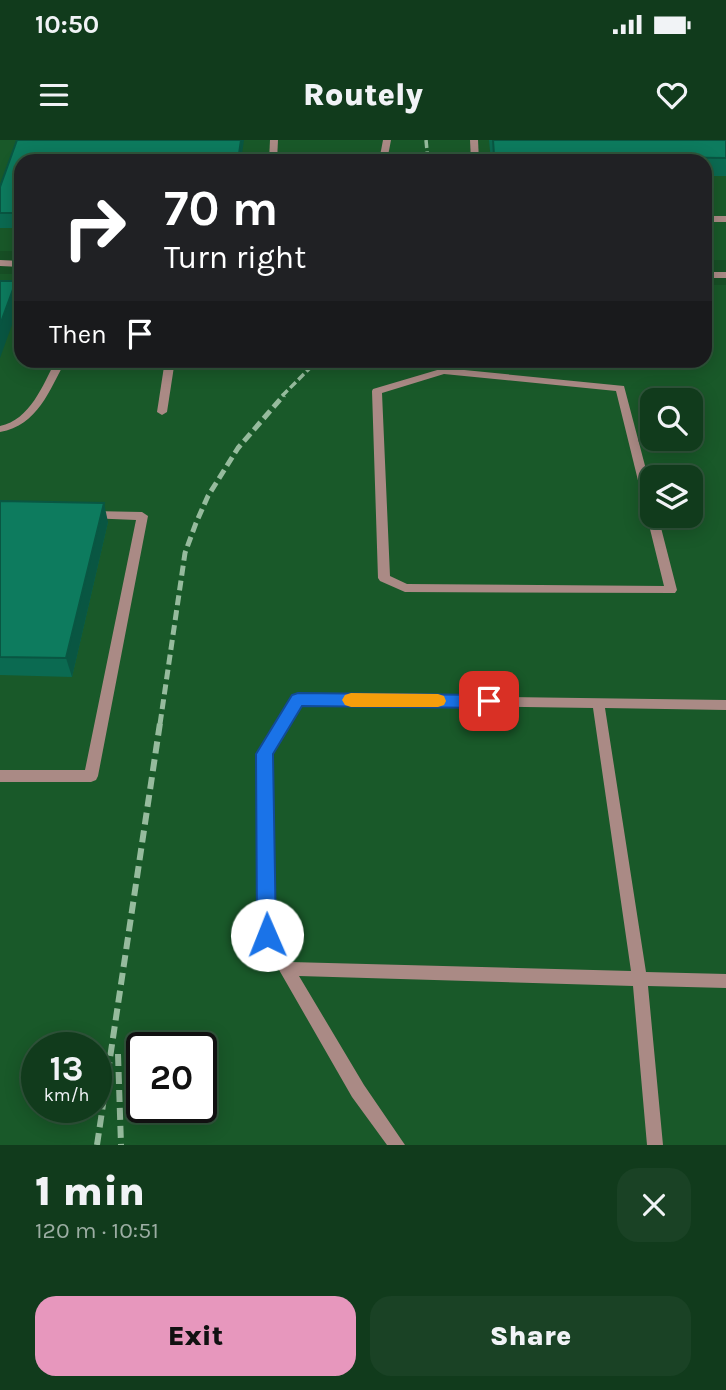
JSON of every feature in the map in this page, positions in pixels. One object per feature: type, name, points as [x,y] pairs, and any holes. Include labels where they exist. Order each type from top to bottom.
[{"type":"street","points":[[0,429],[10,429],[32,411],[56,368]]},
{"type":"street","points":[[162,411],[169,368]]},
{"type":"street","points":[[439,368],[377,391],[384,578],[405,588],[671,590],[620,388],[460,368]]},
{"type":"street","points":[[0,776],[91,776],[142,516],[77,515]]},
{"type":"street","points":[[397,1145],[358,1091],[267,935],[264,754],[298,699],[726,705]]},
{"type":"street","points":[[597,702],[640,979],[655,1145]]},
{"type":"street","points":[[286,969],[726,981]]},
{"type":"shaded area","points":[[0,140],[726,140],[726,260],[712,260],[712,154],[14,154],[14,251],[0,251]]},
{"type":"shaded area","points":[[0,274],[14,274],[14,368],[712,368],[712,285],[726,285],[726,1145],[0,1145]]},
{"type":"building","points":[[17,140],[241,140],[239,154],[14,154],[14,213],[0,213],[0,187]]},
{"type":"building","points":[[493,140],[726,140],[726,158],[712,158],[712,154],[494,154]]},
{"type":"building","points":[[0,281],[14,281],[14,286],[0,325]]},
{"type":"building","points":[[0,501],[104,503],[66,658],[0,657]]},
{"type":"railway","points":[[426,140],[427,154]]},
{"type":"railway","points":[[282,396],[310,368]]},
{"type":"railway","points":[[160,724],[185,553],[196,523],[208,496],[238,448],[284,395]]},
{"type":"railway","points":[[97,1145],[160,723]]},
{"type":"railway","points":[[118,1054],[121,1145]]},
{"type":"slow traffic","points":[[351,700],[438,701]]},
{"type":"route","points":[[267,935],[264,754],[298,699],[489,701]]}]
